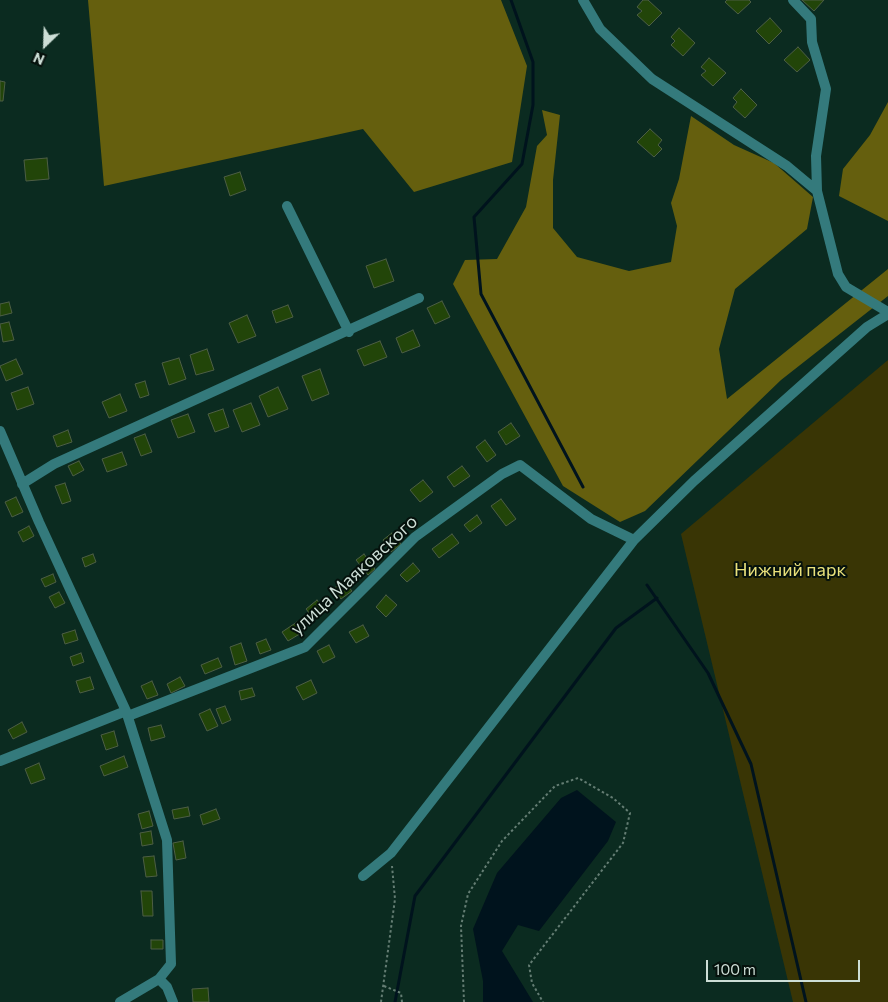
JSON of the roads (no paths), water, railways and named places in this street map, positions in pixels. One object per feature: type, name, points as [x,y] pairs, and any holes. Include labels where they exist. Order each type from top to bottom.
[{"type":"street","points":[[583,0],[600,29],[652,79],[788,166],[817,191]]},
{"type":"street","points":[[364,876],[391,853],[634,540],[694,482],[845,346],[867,327],[888,313],[846,287],[838,274],[817,191],[816,156],[826,89],[823,72],[815,55],[811,19],[793,0]]},
{"type":"street","points":[[287,206],[349,332]]},
{"type":"street","points":[[22,484],[54,464],[349,332],[419,298]]},
{"type":"street","points":[[0,431],[22,484],[127,714],[167,840],[171,964],[159,979],[120,1002]]},
{"type":"street","name":"улица Маяковского","points":[[0,761],[305,647],[415,537],[502,474],[520,465],[591,519],[634,540]]},
{"type":"street","points":[[159,979],[167,987],[173,1002]]},
{"type":"water","points":[[577,790],[616,822],[608,841],[539,931],[518,925],[502,951],[533,1002],[483,1002],[483,981],[473,929],[497,873],[561,798]]},
{"type":"waterway","points":[[511,0],[533,62],[533,105],[522,164],[474,217],[481,294],[583,487]]},
{"type":"waterway","points":[[647,585],[708,673],[751,764],[806,1002]]},
{"type":"waterway","points":[[395,1002],[415,896],[616,628],[657,598]]},
{"type":"park label","name":"Нижний парк","points":[[790,570]]}]
